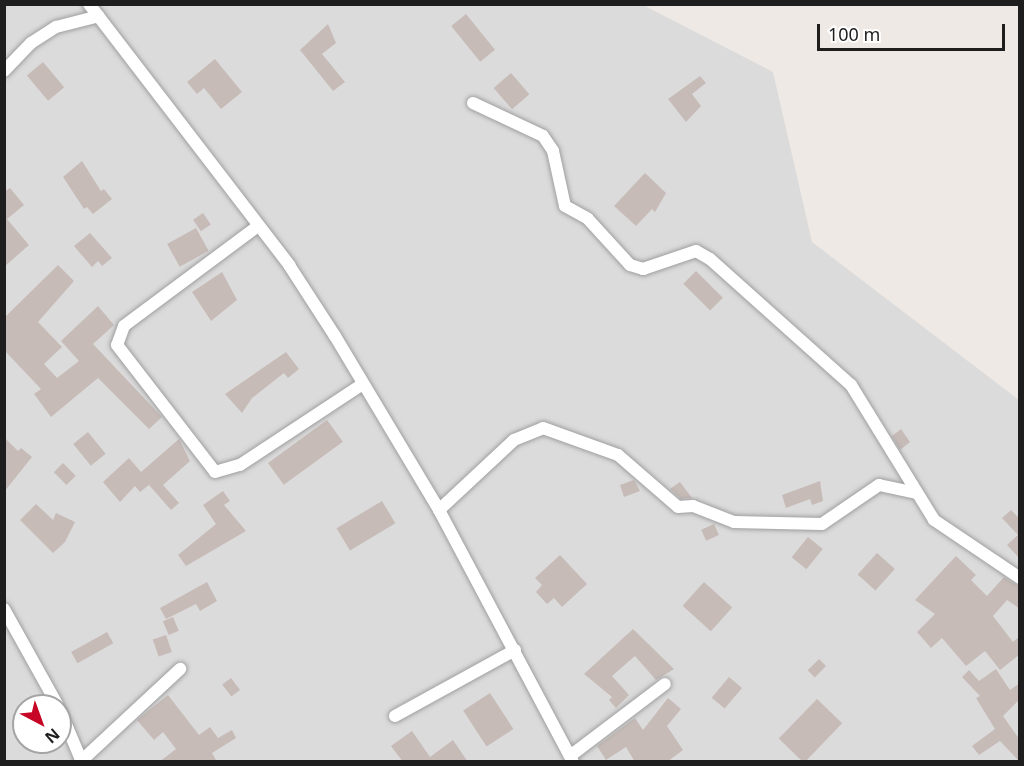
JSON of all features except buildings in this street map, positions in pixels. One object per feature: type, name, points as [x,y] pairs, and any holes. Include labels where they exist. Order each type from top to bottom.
[{"type":"street","points":[[89,4],[289,265],[439,510],[571,759],[665,684]]},
{"type":"street","points":[[4,71],[31,43],[56,27],[99,16]]},
{"type":"street","points":[[473,104],[543,136],[553,151],[565,206],[588,219],[621,259],[643,269],[683,252],[702,252],[839,372],[864,402],[934,520],[1020,578]]},
{"type":"street","points":[[258,226],[124,326],[117,345],[214,472],[240,465],[363,384]]},
{"type":"street","points":[[439,510],[514,440],[543,428],[618,455],[678,507],[693,506],[734,522],[822,524],[879,486],[916,493]]},
{"type":"street","points":[[4,609],[51,694]]},
{"type":"street","points":[[395,716],[514,650]]},
{"type":"street","points":[[72,739],[81,761],[180,669]]},
{"type":"shaded area","points":[[4,5],[643,5],[773,72],[812,242],[1019,400],[1019,761],[5,761]]}]
